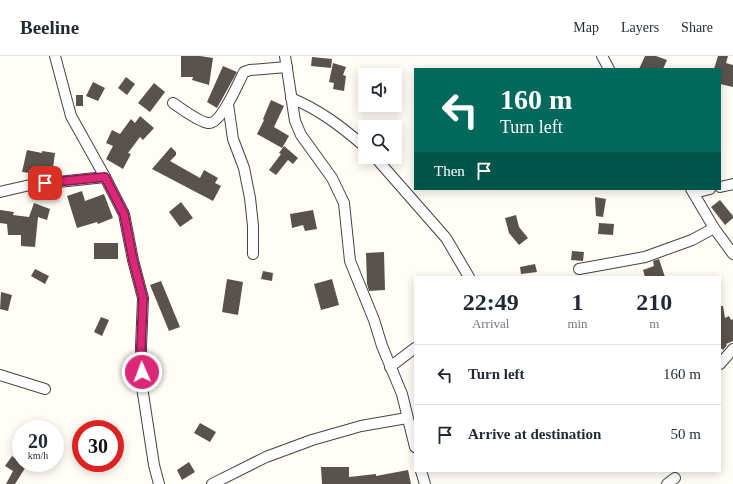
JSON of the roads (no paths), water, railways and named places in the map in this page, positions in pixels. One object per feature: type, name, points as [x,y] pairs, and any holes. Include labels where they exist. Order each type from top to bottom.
[{"type":"street","points":[[55,56],[71,116],[124,214],[133,260],[143,298],[141,347],[142,387],[154,465],[159,484]]},
{"type":"street","points":[[285,56],[295,121],[301,136],[332,178],[344,203],[350,261],[374,320],[390,367],[402,394],[414,443]]},
{"type":"street","points":[[602,56],[608,68]]},
{"type":"street","points":[[173,103],[203,122],[209,124],[216,122],[228,104],[244,72],[287,66]]},
{"type":"street","points":[[291,98],[310,106],[338,123],[358,141]]},
{"type":"street","points":[[228,104],[233,139],[244,168],[250,198],[253,226],[253,254]]},
{"type":"street","points":[[381,164],[446,238],[468,276]]},
{"type":"street","points":[[0,192],[30,185],[105,177]]},
{"type":"street","points":[[721,187],[733,184]]},
{"type":"street","points":[[692,191],[714,228],[733,254]]},
{"type":"street","points":[[579,269],[645,257],[692,240],[714,228]]},
{"type":"street","points":[[390,367],[414,349]]},
{"type":"street","points":[[721,363],[733,349]]},
{"type":"street","points":[[0,375],[45,389]]},
{"type":"street","points":[[212,484],[266,457],[312,440],[361,426],[407,418]]},
{"type":"street","points":[[422,472],[425,484]]}]
